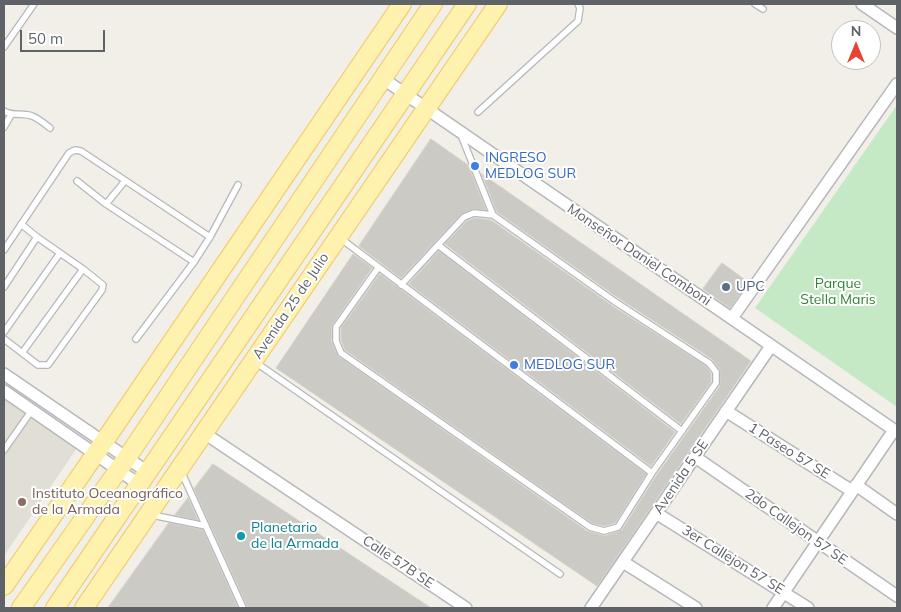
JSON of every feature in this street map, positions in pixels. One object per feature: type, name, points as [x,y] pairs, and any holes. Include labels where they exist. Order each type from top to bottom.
[{"type":"main road","points":[[4,586],[402,4]]},
{"type":"main road","points":[[21,608],[141,437],[433,4]]},
{"type":"main road","name":"Avenida 25 de Julio","points":[[55,608],[141,485],[404,94],[467,4]]},
{"type":"main road","name":"Avenida 25 de Julio","points":[[84,608],[498,4]]},
{"type":"main road","points":[[337,145],[354,72]]},
{"type":"main road","points":[[141,437],[140,448],[143,454],[148,458],[159,458]]},
{"type":"main road","points":[[118,470],[116,480],[128,484],[132,490],[141,485]]},
{"type":"street","points":[[868,5],[897,26]]},
{"type":"street","name":"Monseñor Daniel Comboni","points":[[382,78],[896,431]]},
{"type":"street","points":[[732,318],[897,84]]},
{"type":"street","name":"Avenida 5 SE","points":[[591,608],[771,346]]},
{"type":"street","points":[[4,374],[40,399],[99,448],[118,470],[141,485]]},
{"type":"street","points":[[4,391],[32,410],[99,448]]},
{"type":"street","points":[[32,410],[40,399]]},
{"type":"street","name":"1 Paseo 57 SE","points":[[726,411],[897,514]]},
{"type":"street","points":[[773,608],[854,488],[896,431]]},
{"type":"street","name":"Calle 57B SE","points":[[204,433],[466,608]]},
{"type":"street","name":"2do Callejon 57 SE","points":[[695,456],[897,596]]},
{"type":"street","name":"3er Callejon 57 SE","points":[[656,513],[808,608]]},
{"type":"street","points":[[623,562],[696,608]]},
{"type":"lane","points":[[4,47],[34,4]]},
{"type":"lane","points":[[478,112],[578,21],[580,8],[578,4]]},
{"type":"lane","points":[[755,4],[763,9]]},
{"type":"lane","points":[[4,111],[11,115],[33,116],[50,128]]},
{"type":"lane","points":[[4,127],[11,115]]},
{"type":"lane","points":[[460,132],[492,215]]},
{"type":"lane","points":[[4,250],[69,153],[75,150],[81,151],[210,237]]},
{"type":"lane","points":[[106,204],[125,180]]},
{"type":"lane","points":[[77,182],[106,204],[194,262]]},
{"type":"lane","points":[[136,338],[194,262],[238,185]]},
{"type":"lane","points":[[378,268],[336,327],[336,341],[341,353],[590,527],[604,531],[618,527],[652,472],[716,383],[716,372],[709,363],[614,301],[492,215],[474,213],[464,217],[401,285]]},
{"type":"lane","points":[[4,339],[42,366],[48,365],[104,285],[21,224]]},
{"type":"lane","points":[[4,287],[37,237]]},
{"type":"lane","points":[[338,237],[652,472]]},
{"type":"lane","points":[[438,245],[682,431]]},
{"type":"lane","points":[[4,332],[60,253]]},
{"type":"lane","points":[[22,353],[83,268]]},
{"type":"lane","points":[[254,361],[560,574]]},
{"type":"lane","points":[[4,450],[32,410]]},
{"type":"lane","points":[[180,468],[242,608]]},
{"type":"lane","points":[[149,514],[206,526]]},
{"type":"shaded area","name":"Instituto Oceanográfico de la Armada","points":[[4,399],[77,448],[4,556]]},
{"type":"green space","name":"Parque Stella Maris","points":[[897,105],[897,407],[755,308]]},
{"type":"building","points":[[431,139],[468,165],[486,210],[473,209],[461,214],[401,278],[359,246]]},
{"type":"building","points":[[482,174],[751,361],[597,586],[276,368],[353,254],[372,268],[332,325],[331,341],[338,356],[587,531],[605,536],[622,530],[656,476],[720,386],[720,370],[712,359],[617,297],[497,212]]},
{"type":"building","points":[[475,218],[491,220],[611,305],[706,366],[711,374],[711,382],[681,424],[445,244],[467,221]]},
{"type":"building","points":[[439,251],[675,432],[651,466],[409,284]]},
{"type":"building","name":"UPC","points":[[722,263],[748,282],[730,308],[703,289]]},
{"type":"building","points":[[380,274],[646,474],[615,523],[604,526],[592,523],[345,350],[341,340],[341,328]]},
{"type":"building","name":"Planetario de la Armada","points":[[213,464],[431,608],[248,608],[194,489]]},
{"type":"building","points":[[188,498],[198,520],[175,515]]},
{"type":"building","points":[[169,523],[203,530],[238,608],[108,608]]},
{"type":"place","name":"INGRESO MEDLOG SUR","points":[[475,166]]},
{"type":"place","name":"UPC","points":[[726,287]]},
{"type":"place","name":"MEDLOG SUR","points":[[514,365]]},
{"type":"place","name":"Instituto Oceanográfico de la Armada","points":[[22,502]]},
{"type":"place","name":"Planetario de la Armada","points":[[241,536]]}]
